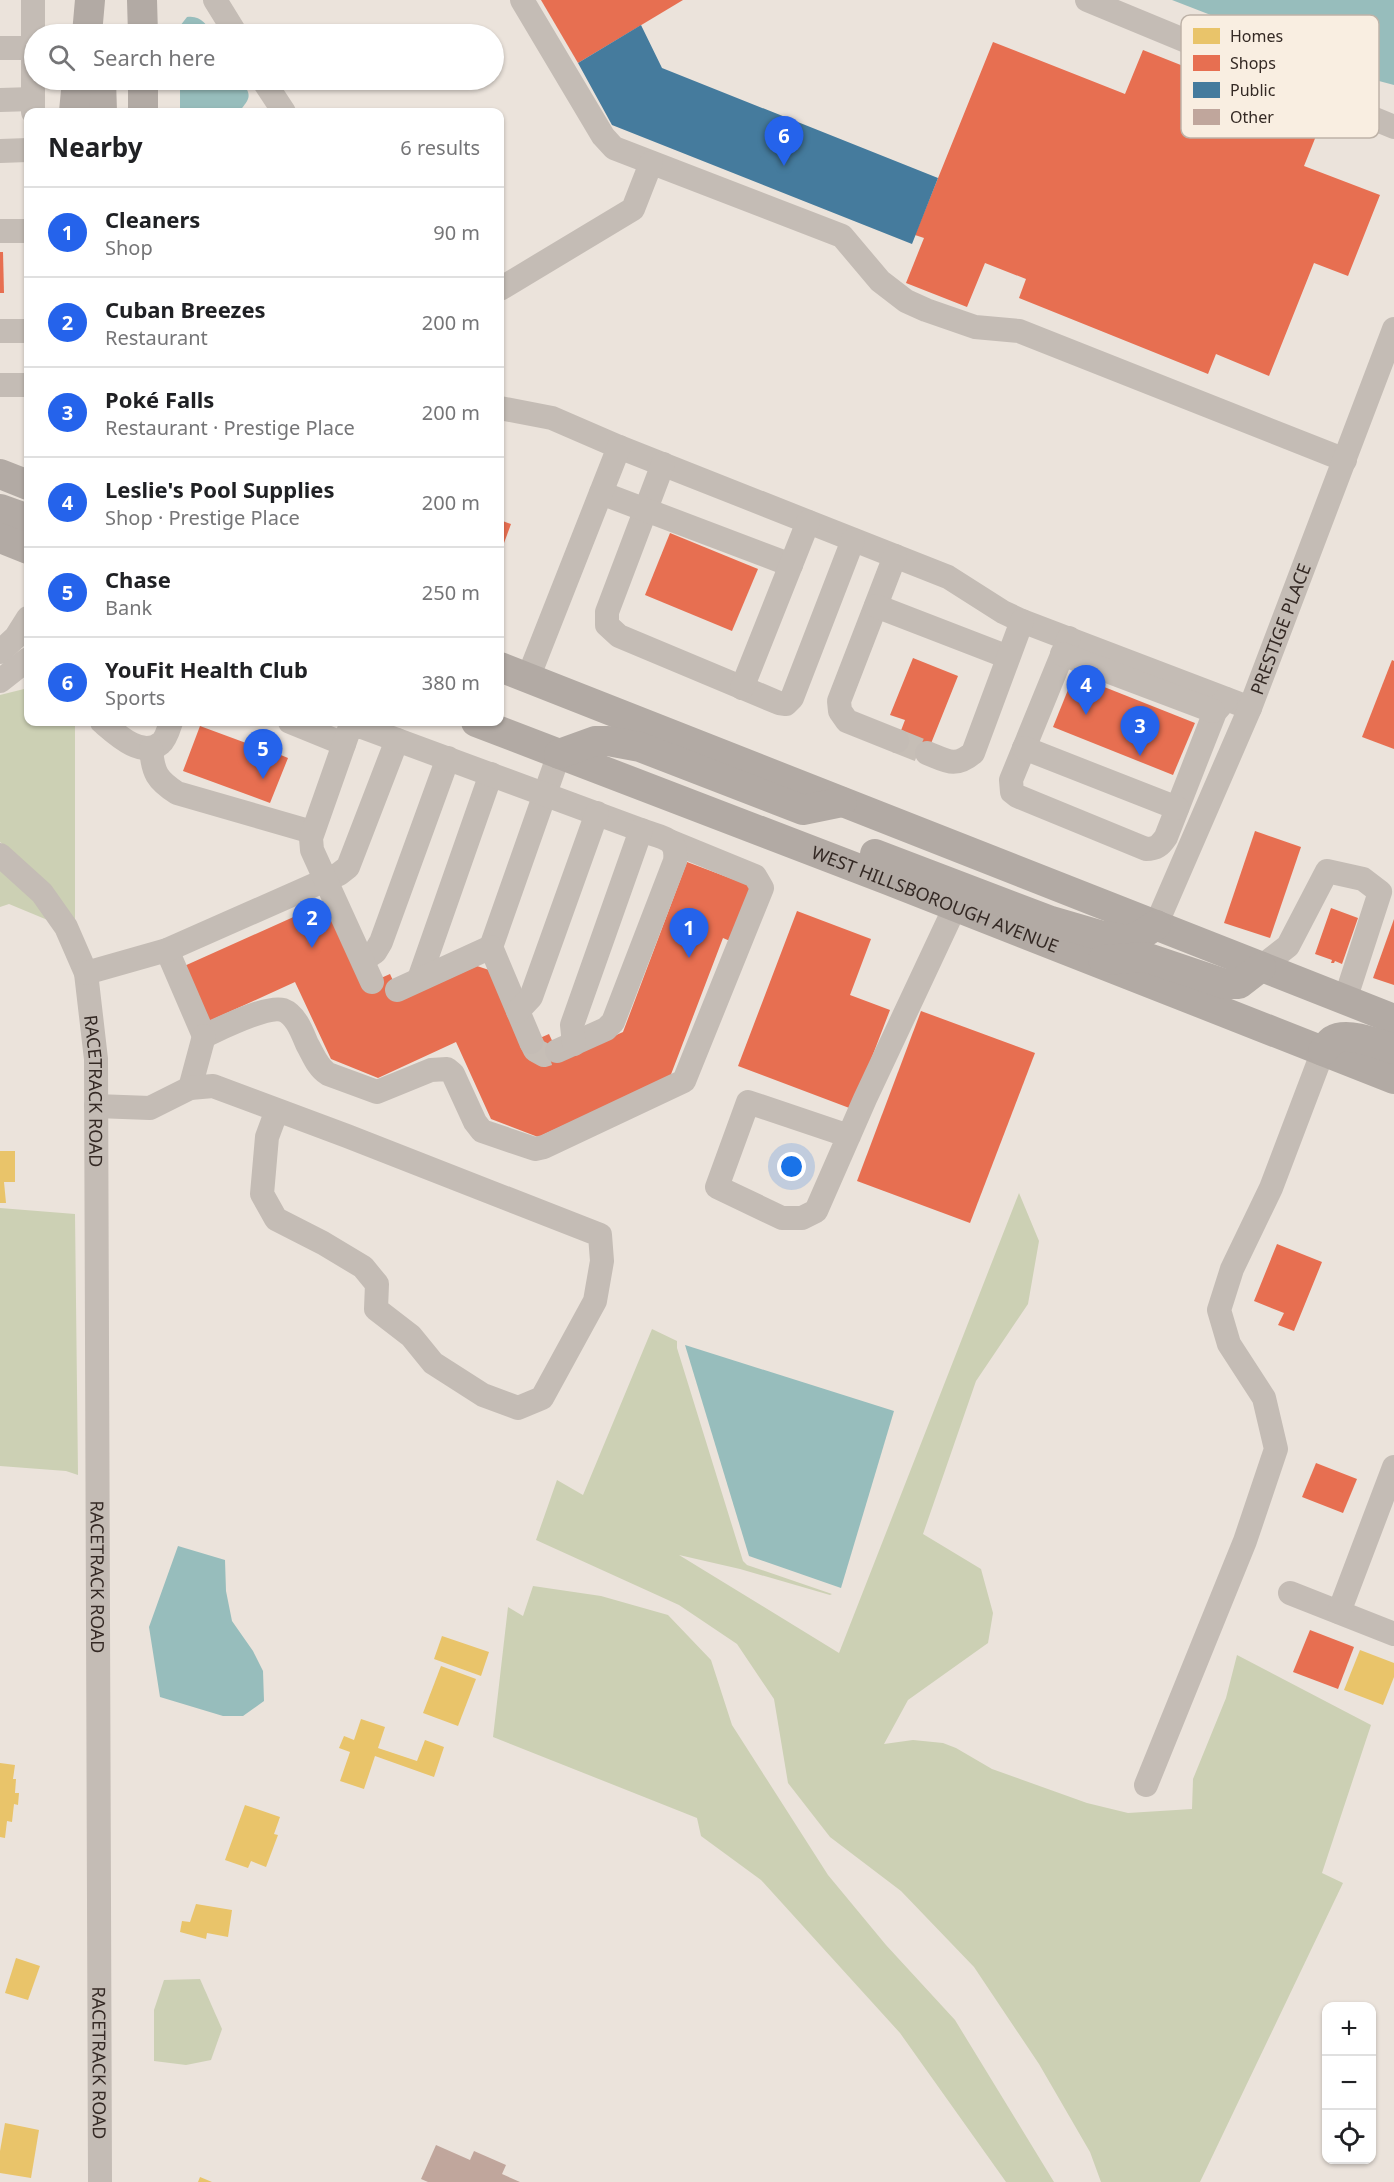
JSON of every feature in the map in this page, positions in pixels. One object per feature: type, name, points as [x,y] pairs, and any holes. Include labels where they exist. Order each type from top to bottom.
[{"type":"main road","points":[[91,24],[98,0]]},
{"type":"main road","points":[[124,0],[124,24]]},
{"type":"main road","points":[[142,0],[142,24]]},
{"type":"main road","points":[[74,108],[76,90]]},
{"type":"main road","points":[[88,90],[88,108]]},
{"type":"main road","points":[[101,90],[102,108]]},
{"type":"main road","points":[[124,90],[124,108]]},
{"type":"main road","points":[[143,90],[143,108]]},
{"type":"main road","points":[[0,467],[24,469]]},
{"type":"main road","points":[[0,474],[24,483]]},
{"type":"main road","points":[[0,509],[24,518]]},
{"type":"main road","points":[[0,538],[24,547]]},
{"type":"main road","points":[[504,669],[1394,1019]]},
{"type":"main road","name":"WEST HILLSBOROUGH AVENUE","points":[[486,726],[1394,1079]]},
{"type":"main road","points":[[559,754],[595,741],[608,741],[640,747],[803,810],[842,802]]},
{"type":"main road","points":[[810,850],[880,855],[1051,921],[1100,935],[1128,940],[1156,925]]},
{"type":"main road","points":[[1092,961],[1145,957],[1225,984],[1239,984],[1260,967]]},
{"type":"main road","points":[[1323,1051],[1332,1040],[1344,1037],[1371,1041],[1394,1049]]},
{"type":"street","points":[[33,0],[33,24]]},
{"type":"street","points":[[216,0],[230,24]]},
{"type":"street","points":[[522,0],[603,136],[614,148],[842,236],[880,281],[906,300],[926,310],[975,327],[1019,331],[1345,460]]},
{"type":"street","points":[[1087,0],[1181,39]]},
{"type":"street","points":[[0,48],[24,48]]},
{"type":"street","points":[[0,100],[33,106],[33,90]]},
{"type":"street","points":[[270,90],[281,108]]},
{"type":"street","points":[[1379,121],[1394,127]]},
{"type":"street","points":[[0,151],[24,150]]},
{"type":"street","points":[[504,287],[633,209],[651,163]]},
{"type":"street","points":[[0,231],[24,231]]},
{"type":"street","points":[[0,331],[24,331]]},
{"type":"street","name":"PRESTIGE PLACE","points":[[1156,925],[1250,708],[1392,339]]},
{"type":"street","points":[[0,385],[24,385]]},
{"type":"street","points":[[504,409],[552,418],[948,578],[1003,612],[1066,646],[1221,706],[1250,708]]},
{"type":"street","points":[[528,678],[619,447]]},
{"type":"street","points":[[663,464],[607,612],[607,625],[619,636],[778,703],[786,704],[792,698],[853,540]]},
{"type":"street","points":[[601,493],[790,565]]},
{"type":"street","points":[[742,688],[808,522]]},
{"type":"street","points":[[895,556],[839,701],[840,711],[847,721],[897,741]]},
{"type":"street","points":[[876,606],[1008,657]]},
{"type":"street","points":[[927,753],[952,763],[963,761],[973,753],[1022,621]]},
{"type":"street","points":[[0,652],[16,637],[24,624]]},
{"type":"street","points":[[1066,646],[1011,780],[1012,792],[1146,849],[1154,849],[1161,845],[1221,706]]},
{"type":"street","points":[[0,681],[24,662]]},
{"type":"street","points":[[107,726],[140,748],[151,749],[163,742],[169,726]]},
{"type":"street","points":[[300,726],[344,744]]},
{"type":"street","points":[[204,1036],[250,1016],[274,1009],[283,1011],[296,1022],[316,1061],[328,1074],[377,1092],[431,1070],[447,1069],[453,1074],[475,1122],[482,1131],[535,1149],[544,1147],[684,1081],[762,888],[755,876],[597,813],[448,758],[362,727],[355,727],[349,730],[311,838],[312,849],[368,971],[381,942],[448,758]]},
{"type":"street","points":[[86,973],[167,950],[339,874],[348,867],[397,740]]},
{"type":"street","points":[[1024,748],[1177,808]]},
{"type":"street","points":[[151,749],[152,765],[156,775],[162,783],[177,793],[312,832]]},
{"type":"street","points":[[531,1042],[492,947],[559,754]]},
{"type":"street","points":[[419,979],[491,774]]},
{"type":"street","points":[[518,1011],[531,997],[597,813]]},
{"type":"street","points":[[641,830],[565,1048],[606,1029],[613,1022],[675,861],[676,848],[672,842]]},
{"type":"street","name":"RACETRACK ROAD","points":[[0,855],[42,893],[66,927],[86,973],[96,1059],[100,2182]]},
{"type":"street","points":[[1260,967],[1288,946],[1327,871],[1363,879],[1380,892],[1345,1000]]},
{"type":"street","points":[[849,1136],[748,1102],[717,1186],[782,1218],[802,1218],[816,1211],[955,908]]},
{"type":"street","points":[[397,990],[492,947]]},
{"type":"street","points":[[167,950],[204,1036],[190,1088]]},
{"type":"street","points":[[1146,1785],[1245,1540],[1276,1449],[1264,1398],[1228,1344],[1219,1310],[1232,1269],[1271,1188],[1323,1051]]},
{"type":"street","points":[[96,1106],[150,1108],[190,1088],[213,1086],[277,1110],[600,1234],[602,1261],[595,1301],[542,1398],[518,1408],[483,1395],[433,1363],[411,1336],[376,1310],[377,1284],[363,1267],[276,1219],[262,1194],[267,1137],[277,1110]]},
{"type":"street","points":[[1339,1612],[1394,1467]]},
{"type":"street","points":[[1290,1593],[1394,1634]]},
{"type":"green space","points":[[24,689],[24,726],[75,726],[75,926],[0,842],[0,695]]},
{"type":"green space","points":[[0,868],[36,900],[50,921],[9,904],[0,907]]},
{"type":"green space","points":[[1019,1193],[1039,1241],[1028,1304],[976,1381],[923,1534],[981,1569],[993,1613],[988,1643],[908,1700],[884,1744],[913,1740],[943,1743],[992,1769],[1087,1803],[1128,1813],[1192,1809],[1193,1779],[1226,1698],[1237,1655],[1371,1725],[1322,1873],[1343,1883],[1200,2182],[1101,2182],[1090,2152],[1039,2064],[974,1967],[901,1891],[830,1837],[788,1783],[774,1699],[737,1644],[679,1605],[536,1540],[557,1480],[583,1495],[652,1329],[677,1341],[677,1348],[743,1561],[747,1565],[832,1594],[679,1555],[839,1653]]},
{"type":"green space","points":[[0,1208],[75,1214],[78,1475],[66,1471],[0,1466]]},
{"type":"green space","points":[[533,1586],[601,1596],[668,1615],[711,1660],[732,1725],[828,1875],[886,1945],[955,2020],[1054,2182],[1006,2182],[900,2033],[761,1880],[701,1836],[697,1818],[493,1737],[508,1607],[523,1616]]},
{"type":"green space","points":[[200,1979],[222,2029],[211,2060],[186,2065],[154,2061],[154,2010],[164,1980]]},
{"type":"water","points":[[1172,0],[1394,0],[1394,85],[1379,81],[1379,15],[1211,15]]},
{"type":"water","points":[[187,17],[192,17],[206,24],[182,24]]},
{"type":"water","points":[[180,90],[247,90],[249,96],[242,108],[180,108]]},
{"type":"water","points":[[685,1345],[894,1411],[841,1588],[749,1556]]},
{"type":"water","points":[[178,1546],[225,1560],[226,1591],[232,1621],[253,1651],[263,1671],[264,1701],[243,1716],[223,1716],[160,1697],[149,1627]]},
{"type":"building: Homes","points":[[0,1151],[15,1151],[15,1182],[4,1182],[6,1203],[0,1203]]},
{"type":"building: Homes","points":[[442,1636],[489,1652],[481,1676],[434,1659]]},
{"type":"building: Homes","points":[[1360,1650],[1394,1663],[1394,1677],[1383,1705],[1344,1690]]},
{"type":"building: Homes","points":[[441,1666],[476,1679],[458,1726],[423,1713]]},
{"type":"building: Homes","points":[[361,1719],[385,1727],[378,1748],[417,1761],[425,1740],[444,1747],[434,1777],[375,1756],[364,1789],[340,1781],[350,1752],[339,1748],[344,1736],[354,1740]]},
{"type":"building: Homes","points":[[0,1763],[15,1765],[13,1779],[16,1779],[15,1793],[19,1793],[18,1805],[14,1804],[12,1822],[7,1821],[5,1838],[0,1837]]},
{"type":"building: Homes","points":[[245,1805],[280,1817],[274,1834],[278,1835],[266,1867],[251,1861],[248,1868],[225,1860]]},
{"type":"building: Homes","points":[[196,1904],[232,1910],[228,1937],[207,1933],[206,1939],[180,1932],[182,1921],[190,1922]]},
{"type":"building: Homes","points":[[16,1958],[40,1966],[28,2000],[5,1993]]},
{"type":"building: Homes","points":[[5,2123],[39,2130],[31,2178],[0,2173],[0,2151]]},
{"type":"building: Homes","points":[[200,2177],[212,2182],[198,2182]]},
{"type":"building: Shops","points":[[541,0],[683,0],[578,63]]},
{"type":"building: Shops","points":[[993,42],[1125,94],[1143,50],[1181,65],[1181,138],[1315,138],[1304,166],[1380,195],[1348,276],[1314,263],[1269,376],[1216,354],[1208,374],[1019,298],[1026,279],[985,263],[967,307],[906,283],[924,238],[915,235]]},
{"type":"building: Shops","points":[[0,252],[3,252],[4,293],[0,293]]},
{"type":"building: Shops","points":[[504,521],[511,524],[504,543]]},
{"type":"building: Shops","points":[[670,533],[758,569],[732,631],[645,595]]},
{"type":"building: Shops","points":[[913,658],[958,676],[924,761],[894,749],[905,720],[890,715]]},
{"type":"building: Shops","points":[[1392,660],[1394,661],[1394,749],[1362,737]]},
{"type":"building: Shops","points":[[1074,675],[1195,723],[1173,775],[1053,727]]},
{"type":"building: Shops","points":[[200,726],[246,743],[248,738],[288,758],[270,803],[183,771]]},
{"type":"building: Shops","points":[[1255,831],[1301,847],[1270,938],[1224,923]]},
{"type":"building: Shops","points":[[687,862],[751,886],[730,941],[723,938],[670,1077],[538,1137],[491,1119],[456,1042],[378,1078],[331,1059],[295,982],[207,1022],[182,967],[318,906],[328,909],[363,986],[390,974],[402,1000],[477,966],[489,970],[524,1045],[549,1034],[561,1060],[623,1032]]},
{"type":"building: Shops","points":[[1331,908],[1358,918],[1342,964],[1335,961],[1331,963],[1332,960],[1315,954]]},
{"type":"building: Shops","points":[[797,911],[871,939],[850,995],[890,1010],[852,1109],[738,1066]]},
{"type":"building: Shops","points":[[1394,919],[1394,985],[1373,978]]},
{"type":"building: Shops","points":[[921,1011],[1035,1053],[970,1223],[857,1181]]},
{"type":"building: Shops","points":[[1277,1244],[1322,1262],[1294,1331],[1278,1325],[1284,1313],[1254,1301]]},
{"type":"building: Shops","points":[[1316,1463],[1357,1479],[1343,1513],[1302,1497]]},
{"type":"building: Shops","points":[[1310,1630],[1354,1647],[1338,1689],[1293,1672]]},
{"type":"building: Public","points":[[641,25],[662,68],[938,178],[912,244],[612,125],[578,63]]},
{"type":"building: Other","points":[[436,2145],[470,2160],[474,2151],[506,2165],[502,2174],[520,2182],[428,2182],[421,2179]]},
{"type":"tunnel","points":[[897,741],[927,753]]},
{"type":"tunnel","points":[[531,1042],[535,1050],[544,1055],[557,1051]]},
{"type":"place","name":"YouFit Health Club","points":[[784,166]]},
{"type":"place","name":"Leslie's Pool Supplies","points":[[1086,715]]},
{"type":"place","name":"Poké Falls","points":[[1140,756]]},
{"type":"place","name":"Chase","points":[[263,779]]},
{"type":"place","name":"Cuban Breezes","points":[[312,948]]},
{"type":"place","name":"Cleaners","points":[[689,958]]}]
